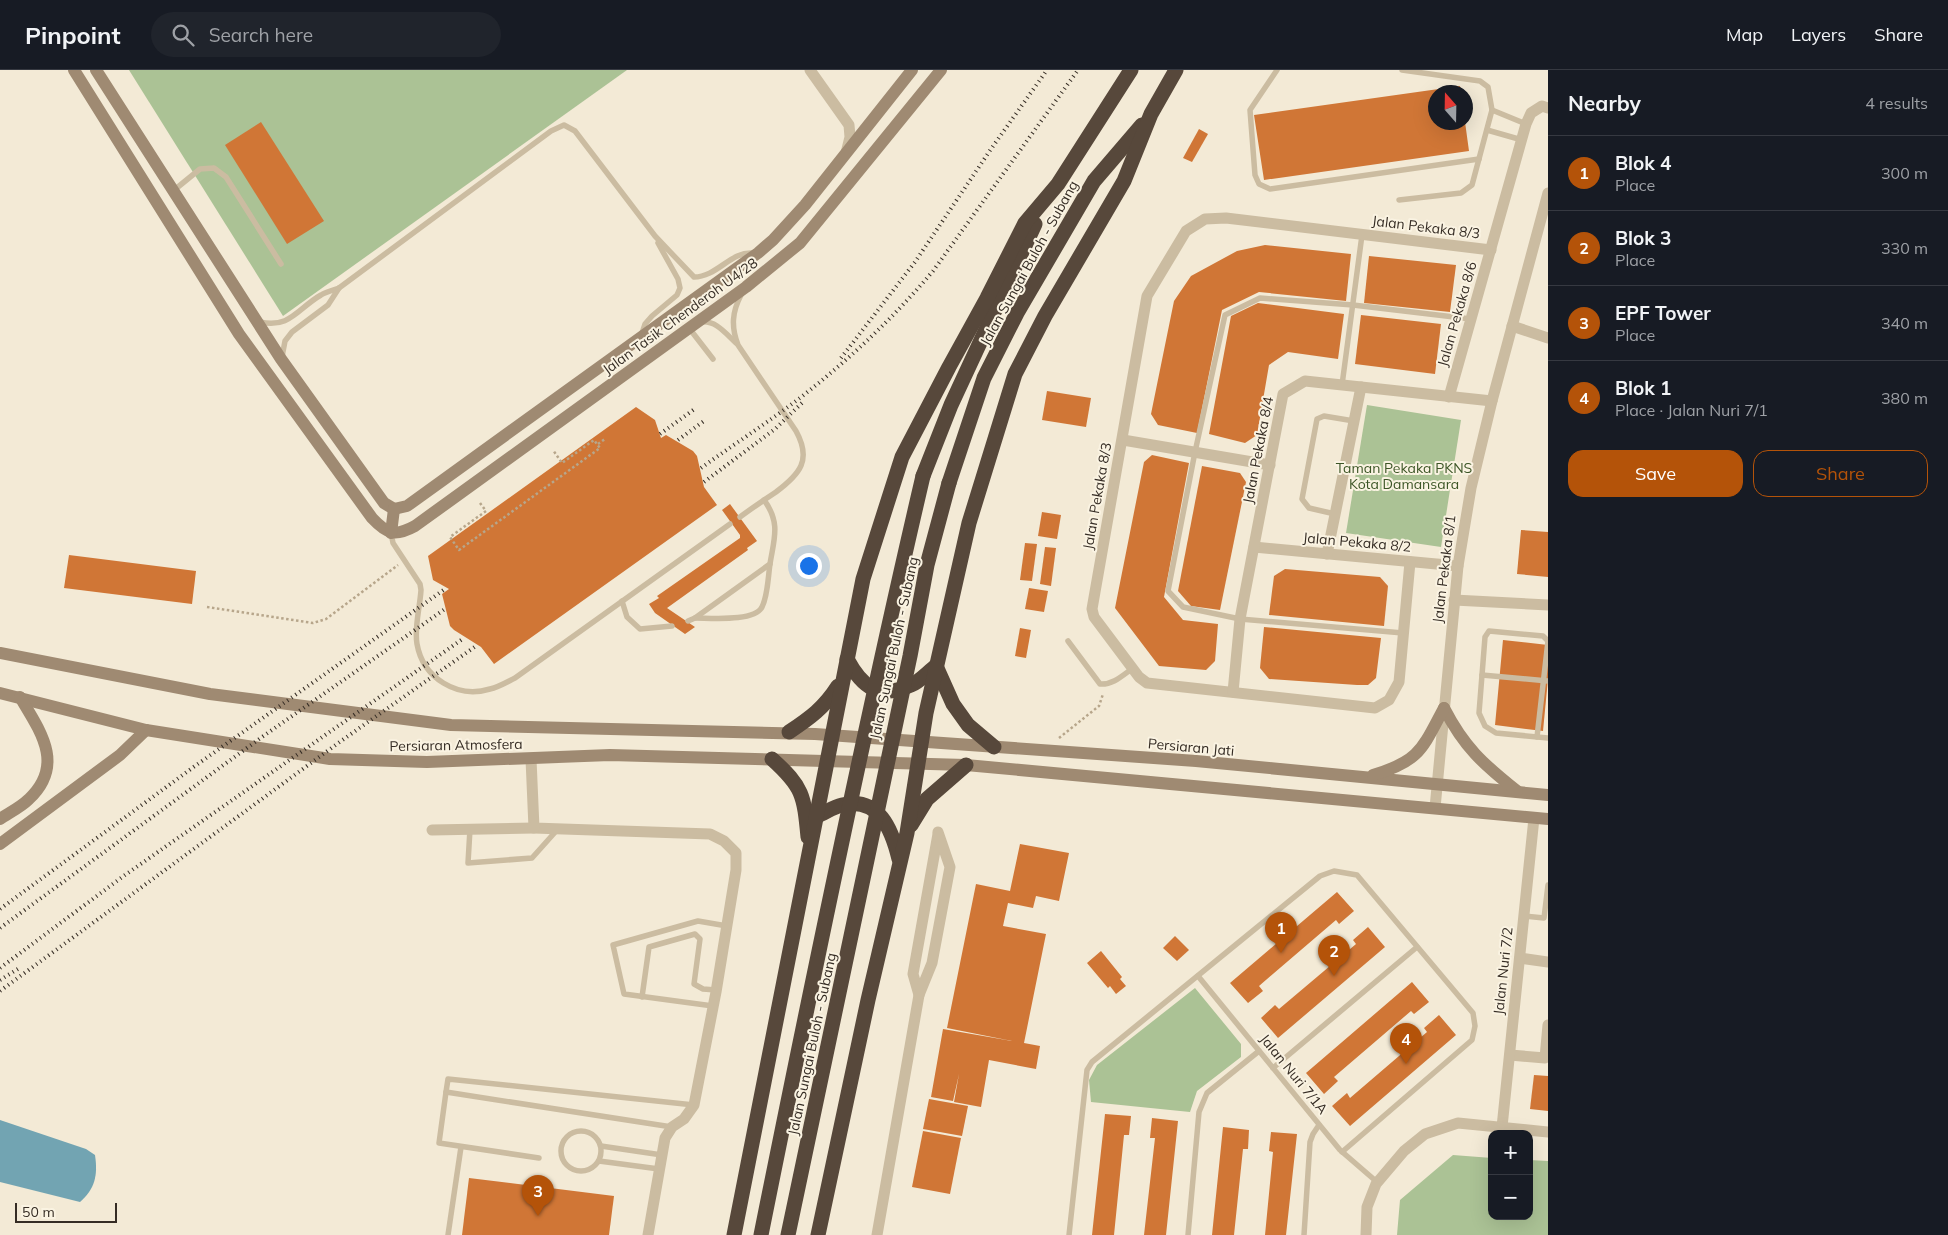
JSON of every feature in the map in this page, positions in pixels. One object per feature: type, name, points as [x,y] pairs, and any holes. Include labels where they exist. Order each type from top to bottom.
[{"type":"highway","name":"Jalan Sungai Buloh - Subang","points":[[762,1235],[802,1028],[923,476],[951,405],[1042,210],[1131,70]]},
{"type":"highway","name":"Jalan Sungai Buloh - Subang","points":[[818,1235],[868,1000],[907,833],[936,666],[969,523],[1015,374],[1045,316],[1124,181],[1151,114],[1176,70]]},
{"type":"highway","name":"Jalan Sungai Buloh - Subang","points":[[788,1235],[910,656],[927,565],[949,483],[984,378],[1017,313],[1094,181],[1151,114]]},
{"type":"highway","name":"Jalan Sungai Buloh - Subang","points":[[734,1235],[864,579],[902,457],[988,298],[1025,223],[1058,184]]},
{"type":"highway","points":[[847,659],[856,676],[867,687],[886,692],[911,685],[936,666],[953,704],[968,725],[994,747]]},
{"type":"highway","points":[[789,732],[813,716],[826,704],[843,680]]},
{"type":"highway","points":[[772,759],[790,775],[802,794],[806,811],[810,853]]},
{"type":"highway","name":"Jalan Sungai Buloh - Subang","points":[[907,833],[927,799],[966,765]]},
{"type":"highway","points":[[817,816],[840,805],[857,803],[873,809],[885,820],[894,839],[900,863]]},
{"type":"main road","points":[[74,70],[239,334],[372,518],[385,531],[392,533],[394,509],[384,503],[281,359],[96,70]]},
{"type":"main road","name":"Jalan Tasik Chenderoh U4/28","points":[[394,509],[407,506],[758,253],[773,240],[805,205],[912,70]]},
{"type":"main road","name":"Jalan Tasik Chenderoh U4/28","points":[[392,533],[400,533],[415,526],[746,287],[800,243],[941,70]]},
{"type":"main road","points":[[239,334],[257,322]]},
{"type":"main road","name":"Persiaran Atmosfera","points":[[0,653],[210,694],[451,725],[789,732],[832,735]]},
{"type":"main road","name":"Persiaran Atmosfera","points":[[0,693],[146,730],[330,759],[427,762],[610,755],[918,763]]},
{"type":"main road","points":[[0,819],[28,800],[41,786],[48,770],[48,753],[20,697]]},
{"type":"main road","points":[[1364,778],[1390,770],[1409,761],[1425,745],[1444,708]]},
{"type":"main road","points":[[1444,708],[1456,732],[1472,752],[1492,772],[1518,792]]},
{"type":"main road","points":[[0,844],[120,755],[146,730]]},
{"type":"main road","name":"Persiaran Jati","points":[[832,735],[1196,761],[1548,795]]},
{"type":"main road","points":[[918,763],[966,765],[1548,819]]},
{"type":"street","points":[[810,70],[849,125],[850,137],[846,154]]},
{"type":"street","name":"Jalan Pekaka 8/6","points":[[1449,397],[1526,124],[1531,113],[1542,106],[1548,108]]},
{"type":"street","points":[[849,125],[862,124],[874,118]]},
{"type":"street","name":"Jalan Pekaka 8/1","points":[[1435,808],[1454,600],[1471,488],[1492,401],[1548,193]]},
{"type":"street","name":"Jalan Pekaka 8/3","points":[[1410,562],[1399,682],[1389,700],[1374,708],[1147,682],[1139,677],[1094,617],[1092,609],[1147,296],[1186,231],[1204,219],[1226,218],[1491,250]]},
{"type":"street","points":[[1512,326],[1548,338]]},
{"type":"street","name":"Jalan Pekaka 8/4","points":[[1233,692],[1240,619],[1284,394],[1306,381],[1492,401]]},
{"type":"street","points":[[1327,554],[1361,387]]},
{"type":"street","points":[[1123,440],[1270,465]]},
{"type":"street","name":"Jalan Pekaka 8/2","points":[[1254,547],[1458,566]]},
{"type":"street","points":[[1454,600],[1548,605]]},
{"type":"street","points":[[531,759],[534,828]]},
{"type":"street","name":"Jalan Nuri 7/2","points":[[1502,1128],[1534,818]]},
{"type":"street","points":[[432,830],[534,828],[710,834],[724,841],[736,853],[736,870],[714,1006],[694,1104],[684,1119],[672,1127],[665,1138],[648,1235]]},
{"type":"street","points":[[877,1235],[918,995],[932,963],[950,867],[938,832],[913,974],[918,995]]},
{"type":"street","points":[[1520,958],[1548,962]]},
{"type":"street","points":[[1510,1055],[1547,1058],[1548,1025]]},
{"type":"street","points":[[1366,1235],[1367,1207],[1377,1182],[1404,1150],[1425,1134],[1458,1124],[1548,1132]]},
{"type":"lane","points":[[1277,70],[1250,110],[1255,175],[1259,184],[1270,189],[1479,159]]},
{"type":"lane","points":[[1399,200],[1461,193],[1472,185],[1492,110],[1488,87],[1480,81],[1402,70]]},
{"type":"lane","points":[[1492,110],[1526,124]]},
{"type":"lane","points":[[257,322],[280,324],[294,317],[321,295],[339,288],[366,269],[544,136],[564,125],[575,130],[655,236],[694,277],[712,274],[740,254],[758,253]]},
{"type":"lane","points":[[1487,130],[1522,140]]},
{"type":"lane","points":[[173,191],[200,169],[214,168],[226,177],[281,264]]},
{"type":"lane","points":[[1342,385],[1362,234]]},
{"type":"lane","points":[[640,337],[645,324],[677,294],[680,288],[678,279],[655,236]]},
{"type":"lane","points":[[738,344],[733,328],[733,319],[737,302],[746,287]]},
{"type":"lane","points":[[281,359],[285,341],[292,332],[328,305],[339,288]]},
{"type":"lane","points":[[1403,633],[1240,619],[1183,608],[1168,591],[1195,452],[1225,315],[1260,298],[1353,305],[1471,319]]},
{"type":"lane","points":[[713,359],[693,325],[712,322],[738,344],[796,430],[803,449],[802,462],[796,476],[740,517]]},
{"type":"lane","points":[[1335,514],[1309,508],[1302,499],[1317,419],[1324,416],[1354,421]]},
{"type":"lane","points":[[695,618],[749,617],[758,613],[763,605],[776,524],[770,508],[764,500]]},
{"type":"lane","points":[[392,533],[393,543],[418,578],[421,590],[417,644],[426,669],[438,681],[464,691],[490,689],[514,678],[730,524]]},
{"type":"lane","points":[[688,621],[695,618],[770,564]]},
{"type":"lane","points":[[622,601],[627,617],[640,629],[648,630],[672,626]]},
{"type":"lane","points":[[1537,737],[1546,681],[1548,641],[1543,636],[1490,630],[1485,637],[1479,713],[1485,726],[1496,732],[1537,737],[1548,738]]},
{"type":"lane","points":[[1068,641],[1100,684],[1114,681],[1133,668]]},
{"type":"lane","points":[[1482,675],[1546,681]]},
{"type":"lane","points":[[470,829],[468,863],[532,858],[559,829]]},
{"type":"lane","points":[[1069,1235],[1087,1070],[1092,1062],[1320,876],[1334,871],[1356,875],[1473,1013],[1475,1026],[1472,1040],[1342,1152]]},
{"type":"lane","points":[[1524,916],[1544,918],[1548,885]]},
{"type":"lane","points":[[714,1006],[624,994],[613,945],[698,921],[727,926]]},
{"type":"lane","points":[[642,997],[649,947],[695,934],[700,939],[694,984],[703,989],[716,990]]},
{"type":"lane","points":[[1273,1068],[1417,947]]},
{"type":"lane","name":"Jalan Nuri 7/1A","points":[[1198,976],[1342,1152],[1377,1182]]},
{"type":"lane","points":[[1188,1235],[1199,1112],[1207,1093],[1259,1051]]},
{"type":"lane","points":[[539,1158],[439,1143],[448,1079],[694,1104]]},
{"type":"lane","points":[[446,1092],[672,1127]]},
{"type":"lane","points":[[1304,1235],[1310,1142],[1312,1134],[1319,1125]]},
{"type":"lane","points":[[580,1131],[587,1132],[593,1135],[601,1146],[602,1151],[599,1161],[588,1170],[574,1170],[564,1162],[561,1148],[567,1136],[580,1131]]},
{"type":"lane","points":[[601,1146],[662,1155]]},
{"type":"lane","points":[[448,1235],[461,1147]]},
{"type":"lane","points":[[599,1161],[659,1169]]},
{"type":"path","points":[[597,444],[605,439]]},
{"type":"path","points":[[480,503],[486,511],[450,537],[459,550],[600,448],[594,440],[562,463],[553,450]]},
{"type":"path","points":[[207,607],[313,624],[326,619],[404,560]]},
{"type":"path","points":[[1044,750],[1098,706],[1105,684]]},
{"type":"green space","points":[[129,70],[627,70],[283,316]]},
{"type":"green space","name":"Taman Pekaka PKNS Kota Damansara","points":[[1367,405],[1461,420],[1441,547],[1346,533]]},
{"type":"green space","points":[[1195,988],[1241,1044],[1241,1057],[1197,1091],[1190,1112],[1091,1102],[1089,1080],[1097,1065]]},
{"type":"green space","points":[[1453,1155],[1488,1158],[1488,1220],[1533,1220],[1533,1160],[1548,1161],[1548,1235],[1397,1235],[1400,1200]]},
{"type":"water","points":[[0,1120],[86,1149],[95,1155],[96,1175],[92,1187],[85,1197],[80,1202],[0,1182]]},
{"type":"building","points":[[1428,91],[1428,130],[1466,130],[1469,151],[1264,180],[1254,115]]},
{"type":"building","points":[[261,122],[324,221],[287,244],[225,145]]},
{"type":"building","points":[[1199,129],[1208,134],[1192,162],[1183,158]]},
{"type":"building","points":[[1265,245],[1351,254],[1346,301],[1259,292],[1222,310],[1197,433],[1158,425],[1151,414],[1174,301],[1191,276],[1237,251]]},
{"type":"building","points":[[1369,256],[1456,265],[1450,312],[1364,303]]},
{"type":"building","points":[[1258,303],[1344,314],[1338,359],[1288,352],[1269,365],[1257,435],[1245,443],[1209,434],[1231,316]]},
{"type":"building","points":[[1361,315],[1441,324],[1435,374],[1355,364]]},
{"type":"building","points":[[1047,391],[1091,398],[1086,427],[1042,420]]},
{"type":"building","points":[[636,407],[655,420],[661,438],[666,435],[693,451],[697,456],[704,487],[717,505],[494,664],[481,647],[450,626],[442,594],[449,589],[433,580],[428,556]]},
{"type":"building","points":[[1152,455],[1189,463],[1164,597],[1183,620],[1218,624],[1215,661],[1206,670],[1159,666],[1115,608],[1144,462]]},
{"type":"building","points":[[1202,466],[1240,473],[1246,482],[1220,610],[1191,606],[1178,591]]},
{"type":"building","points":[[730,504],[757,541],[747,548],[748,550],[667,608],[695,627],[685,634],[655,613],[649,604],[659,598],[657,596],[740,538],[740,535],[722,510]]},
{"type":"building","points":[[1042,512],[1061,515],[1057,539],[1038,536]]},
{"type":"building","points":[[1521,530],[1548,532],[1548,577],[1517,574]]},
{"type":"building","points":[[1025,543],[1037,544],[1032,581],[1020,580]]},
{"type":"building","points":[[1045,547],[1056,548],[1051,586],[1040,584]]},
{"type":"building","points":[[69,555],[196,571],[192,604],[64,588]]},
{"type":"building","points":[[1285,569],[1380,577],[1388,586],[1384,626],[1269,615],[1274,576]]},
{"type":"building","points":[[1029,588],[1048,591],[1044,612],[1025,609]]},
{"type":"building","points":[[1264,627],[1381,638],[1376,678],[1368,685],[1269,679],[1260,668]]},
{"type":"building","points":[[1020,628],[1031,630],[1026,658],[1015,656]]},
{"type":"building","points":[[1503,640],[1548,645],[1548,679],[1543,731],[1495,725]]},
{"type":"building","points":[[1020,844],[1069,853],[1059,901],[1036,896],[1033,908],[1008,903],[1003,926],[1046,934],[1024,1043],[1040,1046],[1036,1069],[989,1060],[981,1107],[954,1102],[959,1074],[953,1101],[931,1097],[943,1029],[1012,1041],[947,1028],[976,884],[1010,891]]},
{"type":"building","points":[[1337,892],[1354,911],[1339,924],[1336,920],[1259,986],[1263,991],[1248,1003],[1230,983]]},
{"type":"building","points":[[1368,927],[1385,947],[1278,1038],[1261,1018],[1275,1005],[1279,1009],[1356,944],[1353,940]]},
{"type":"building","points":[[1175,936],[1189,950],[1177,961],[1163,948]]},
{"type":"building","points":[[1101,951],[1122,977],[1120,979],[1126,986],[1116,994],[1110,986],[1108,988],[1087,963]]},
{"type":"building","points":[[1412,982],[1429,1002],[1414,1014],[1411,1011],[1334,1077],[1338,1081],[1324,1094],[1306,1073]]},
{"type":"building","points":[[1439,1015],[1456,1035],[1350,1126],[1332,1106],[1347,1093],[1350,1098],[1427,1032],[1424,1028]]},
{"type":"building","points":[[1534,1075],[1548,1076],[1548,1111],[1530,1109]]},
{"type":"building","points":[[929,1099],[968,1106],[962,1136],[923,1129]]},
{"type":"building","points":[[1105,1114],[1131,1116],[1129,1135],[1124,1135],[1114,1235],[1092,1235]]},
{"type":"building","points":[[1152,1118],[1178,1121],[1166,1235],[1144,1235],[1155,1138],[1150,1138]]},
{"type":"building","points":[[1223,1127],[1249,1130],[1248,1149],[1243,1149],[1234,1235],[1212,1235]]},
{"type":"building","points":[[923,1131],[961,1138],[950,1194],[912,1187]]},
{"type":"building","points":[[1271,1132],[1297,1134],[1286,1235],[1265,1235],[1273,1152],[1269,1151]]},
{"type":"building","points":[[469,1178],[614,1196],[609,1235],[462,1235]]},
{"type":"railway","points":[[841,358],[915,262],[1047,70]]},
{"type":"railway","points":[[701,468],[810,390],[859,348],[890,318],[933,271],[1078,70]]},
{"type":"railway","points":[[704,482],[775,429],[803,402]]},
{"type":"railway","points":[[660,434],[696,408]]},
{"type":"railway","points":[[678,440],[704,421]]},
{"type":"railway","points":[[0,909],[195,766],[445,589]]},
{"type":"railway","points":[[0,928],[262,737],[445,609]]},
{"type":"railway","points":[[0,968],[125,875],[464,638]]},
{"type":"railway","points":[[0,991],[341,741],[476,646]]},
{"type":"railway","points":[[0,980],[21,967]]},
{"type":"place","name":"Blok 4","points":[[1281,953]]},
{"type":"place","name":"Blok 3","points":[[1334,976]]},
{"type":"place","name":"Blok 1","points":[[1406,1064]]},
{"type":"place","name":"EPF Tower","points":[[538,1216]]}]
